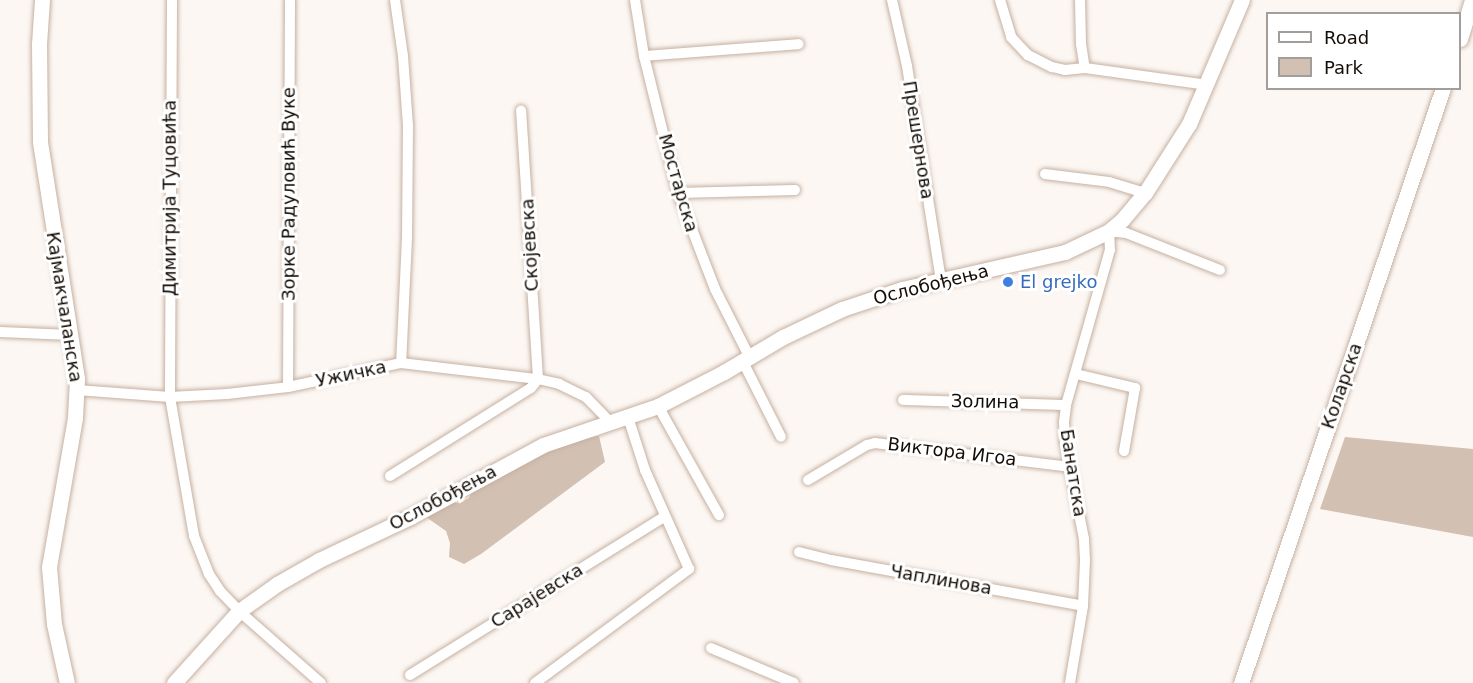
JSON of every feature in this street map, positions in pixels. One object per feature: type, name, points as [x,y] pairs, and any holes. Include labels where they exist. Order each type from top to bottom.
[{"type":"street","name":"Кајмакчаланска","points":[[42,0],[40,142],[71,335],[77,390],[69,456],[49,567],[54,624],[68,683]]},
{"type":"street","name":"Димитрија Туцовића","points":[[172,0],[170,397],[194,536],[209,574],[220,591],[239,611],[321,683]]},
{"type":"street","name":"Зорке Радуловић Вуке","points":[[288,387],[290,0]]},
{"type":"street","points":[[395,0],[404,56],[408,125],[407,238],[401,363]]},
{"type":"street","name":"Мостарска","points":[[635,0],[644,56],[678,193],[715,290],[746,358]]},
{"type":"street","name":"Прешернова","points":[[892,0],[907,66],[941,280]]},
{"type":"street","points":[[1000,0],[1011,37],[1028,55],[1052,67],[1065,70],[1085,68],[1208,85]]},
{"type":"street","points":[[1080,0],[1081,44],[1085,68]]},
{"type":"street","name":"Ослобођења","points":[[174,683],[239,611],[309,566],[410,517],[543,445],[658,406],[842,309],[902,289],[1065,252],[1109,231],[1122,220],[1145,193],[1190,124],[1242,0]]},
{"type":"street","points":[[1461,36],[1472,0]]},
{"type":"street","points":[[644,56],[799,44]]},
{"type":"street","name":"Коларска","points":[[1241,683],[1442,90]]},
{"type":"street","name":"Скојевска","points":[[521,111],[538,379]]},
{"type":"street","points":[[1045,174],[1109,182],[1145,193]]},
{"type":"street","points":[[678,193],[795,190]]},
{"type":"street","points":[[1109,231],[1126,233],[1220,270]]},
{"type":"street","name":"Банатска","points":[[1070,683],[1083,606],[1084,539],[1064,431],[1066,405],[1110,250],[1109,231]]},
{"type":"street","points":[[0,332],[71,335]]},
{"type":"street","points":[[746,358],[781,437]]},
{"type":"street","name":"Ужичка","points":[[77,390],[170,397],[227,394],[288,387],[401,363],[538,379],[559,384],[586,397],[611,423]]},
{"type":"street","points":[[1076,374],[1135,388],[1124,451]]},
{"type":"street","points":[[390,476],[531,388],[538,379]]},
{"type":"street","name":"Золина","points":[[903,400],[1066,405]]},
{"type":"street","points":[[658,406],[719,515]]},
{"type":"street","points":[[535,683],[689,570],[689,564],[664,517],[628,417]]},
{"type":"street","name":"Виктора Игоа","points":[[808,480],[867,445],[875,443],[1070,467]]},
{"type":"street","name":"Сарајевска","points":[[410,675],[664,517]]},
{"type":"street","name":"Чаплинова","points":[[799,552],[831,560],[1083,606]]},
{"type":"street","points":[[711,648],[794,683]]},
{"type":"green space","points":[[599,436],[605,462],[481,554],[464,564],[449,557],[450,543],[446,531],[426,517],[450,503],[460,503],[469,498],[473,490],[567,441]]},
{"type":"green space","points":[[1345,437],[1473,449],[1473,537],[1320,509]]},
{"type":"place","name":"El grejko","points":[[1008,282]]}]
